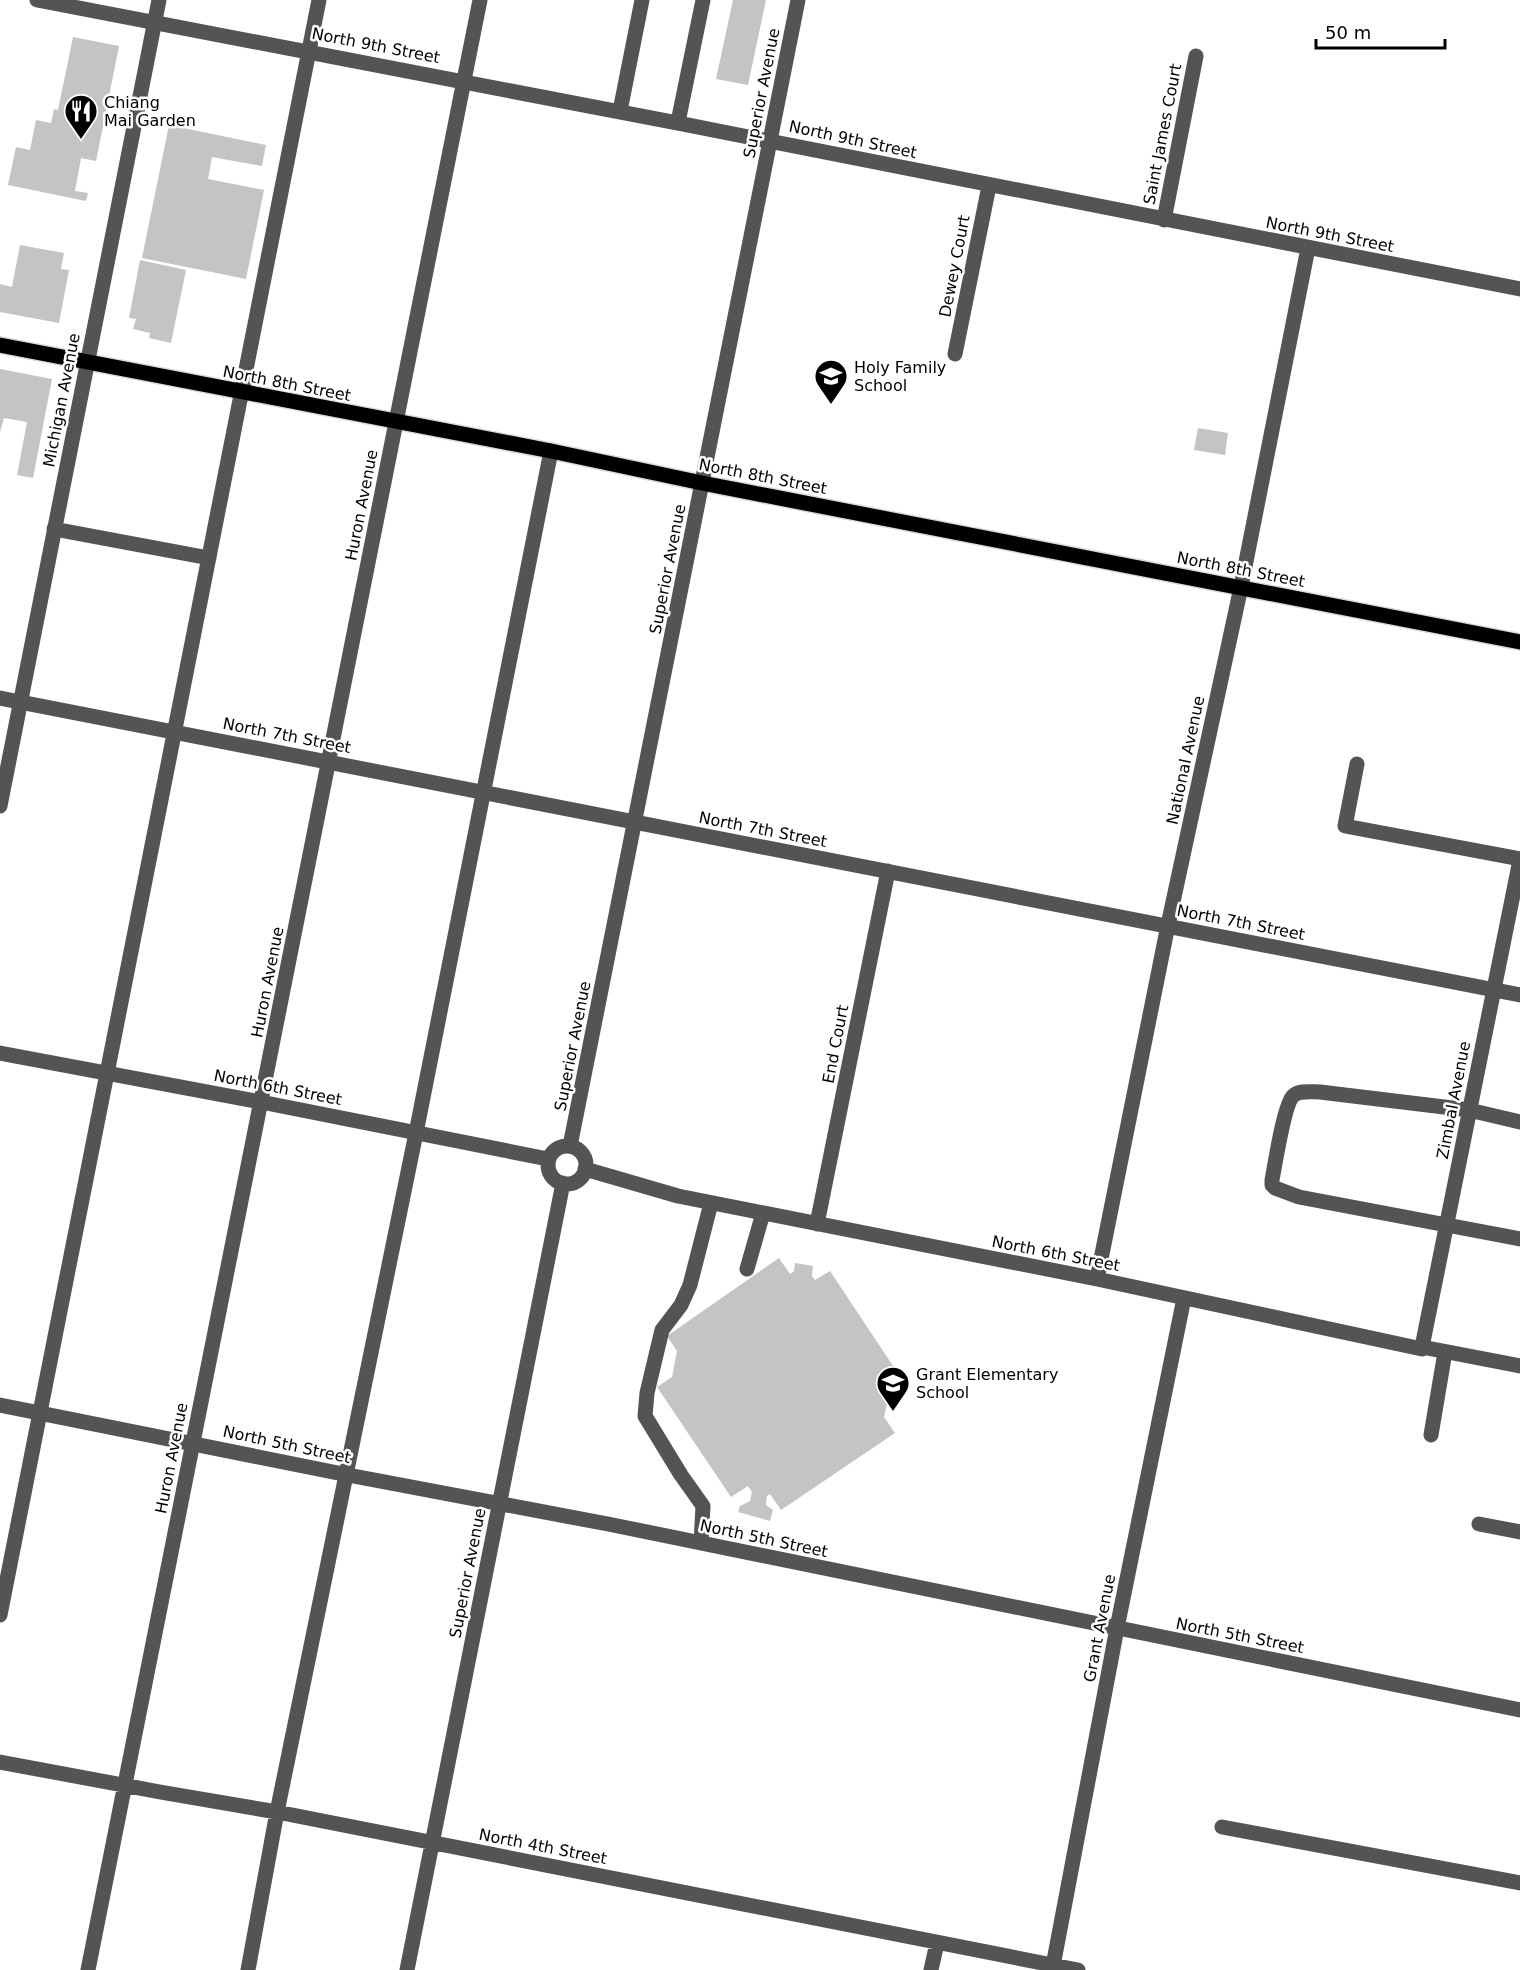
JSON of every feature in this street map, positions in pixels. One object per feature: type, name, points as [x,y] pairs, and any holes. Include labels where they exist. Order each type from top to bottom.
[{"type":"main road","name":"North 8th Street","points":[[0,345],[1520,642]]},
{"type":"street","name":"North 9th Street","points":[[37,0],[678,122],[988,186],[1520,289]]},
{"type":"street","name":"Michigan Avenue","points":[[0,806],[159,0]]},
{"type":"street","points":[[0,1615],[320,0]]},
{"type":"street","name":"Huron Avenue","points":[[88,1970],[480,0]]},
{"type":"street","points":[[620,111],[642,0]]},
{"type":"street","points":[[678,122],[703,0]]},
{"type":"street","name":"Superior Avenue","points":[[570,1146],[798,0]]},
{"type":"street","name":"Saint James Court","points":[[1164,220],[1196,56]]},
{"type":"street","name":"Dewey Court","points":[[955,354],[988,186]]},
{"type":"street","name":"National Avenue","points":[[1097,1279],[1168,926],[1242,587],[1308,248]]},
{"type":"street","points":[[248,1970],[277,1812],[348,1475],[551,452]]},
{"type":"street","points":[[54,529],[209,558]]},
{"type":"street","name":"North 7th Street","points":[[0,698],[1520,995]]},
{"type":"street","points":[[1357,764],[1345,825],[1520,860]]},
{"type":"street","name":"Zimbal Avenue","points":[[1422,1347],[1520,860]]},
{"type":"street","name":"End Court","points":[[817,1224],[888,871]]},
{"type":"street","name":"North 6th Street","points":[[0,1053],[548,1159]]},
{"type":"street","points":[[1520,1122],[1469,1110],[1346,1095],[1299,1092],[1293,1096],[1287,1108],[1272,1180],[1275,1188],[1299,1197],[1520,1239]]},
{"type":"street","points":[[570,1146],[581,1152],[585,1169],[575,1182],[563,1184],[552,1177],[548,1159],[554,1150],[570,1146]]},
{"type":"street","name":"North 6th Street","points":[[585,1169],[678,1196],[711,1203],[1097,1279],[1422,1349],[1422,1347],[1520,1366]]},
{"type":"street","name":"Superior Avenue","points":[[407,1970],[563,1184]]},
{"type":"street","points":[[701,1543],[703,1506],[645,1416],[647,1393],[662,1330],[681,1305],[690,1286],[711,1203]]},
{"type":"street","points":[[747,1269],[763,1213]]},
{"type":"street","name":"Grant Avenue","points":[[1053,1966],[1117,1628],[1184,1298]]},
{"type":"street","points":[[1431,1435],[1445,1352]]},
{"type":"street","name":"North 5th Street","points":[[0,1406],[701,1543],[1520,1710]]},
{"type":"street","points":[[1479,1524],[1520,1532]]},
{"type":"street","name":"North 4th Street","points":[[0,1762],[277,1812],[1078,1970]]},
{"type":"street","points":[[1222,1827],[1520,1882]]},
{"type":"street","points":[[931,1970],[937,1943]]},
{"type":"building","points":[[733,0],[766,0],[748,85],[716,79]]},
{"type":"building","points":[[73,37],[119,46],[96,161],[81,158],[75,191],[88,193],[86,201],[8,185],[16,147],[30,150],[36,120],[51,123],[54,109],[58,110]]},
{"type":"building","points":[[169,125],[266,145],[262,166],[212,157],[208,179],[264,190],[246,279],[142,258]]},
{"type":"building","points":[[20,245],[64,253],[61,269],[69,270],[59,323],[0,312],[0,284],[12,287]]},
{"type":"building","points":[[140,260],[186,270],[171,343],[149,338],[150,333],[133,329],[136,319],[129,318]]},
{"type":"building","points":[[0,369],[52,379],[33,478],[17,475],[27,422],[4,418],[0,432]]},
{"type":"building","points":[[1198,428],[1228,433],[1225,455],[1194,450]]},
{"type":"building","points":[[779,1258],[790,1274],[794,1271],[795,1263],[813,1266],[812,1276],[815,1280],[830,1271],[905,1384],[889,1395],[884,1417],[895,1433],[781,1510],[770,1494],[767,1496],[766,1505],[773,1510],[770,1521],[738,1512],[740,1506],[750,1501],[752,1492],[748,1486],[731,1497],[657,1387],[672,1377],[677,1351],[667,1336]]},
{"type":"place","name":"Chiang Mai Garden","points":[[81,140]]},
{"type":"place","name":"Holy Family School","points":[[831,405]]},
{"type":"place","name":"Grant Elementary School","points":[[893,1412]]}]
